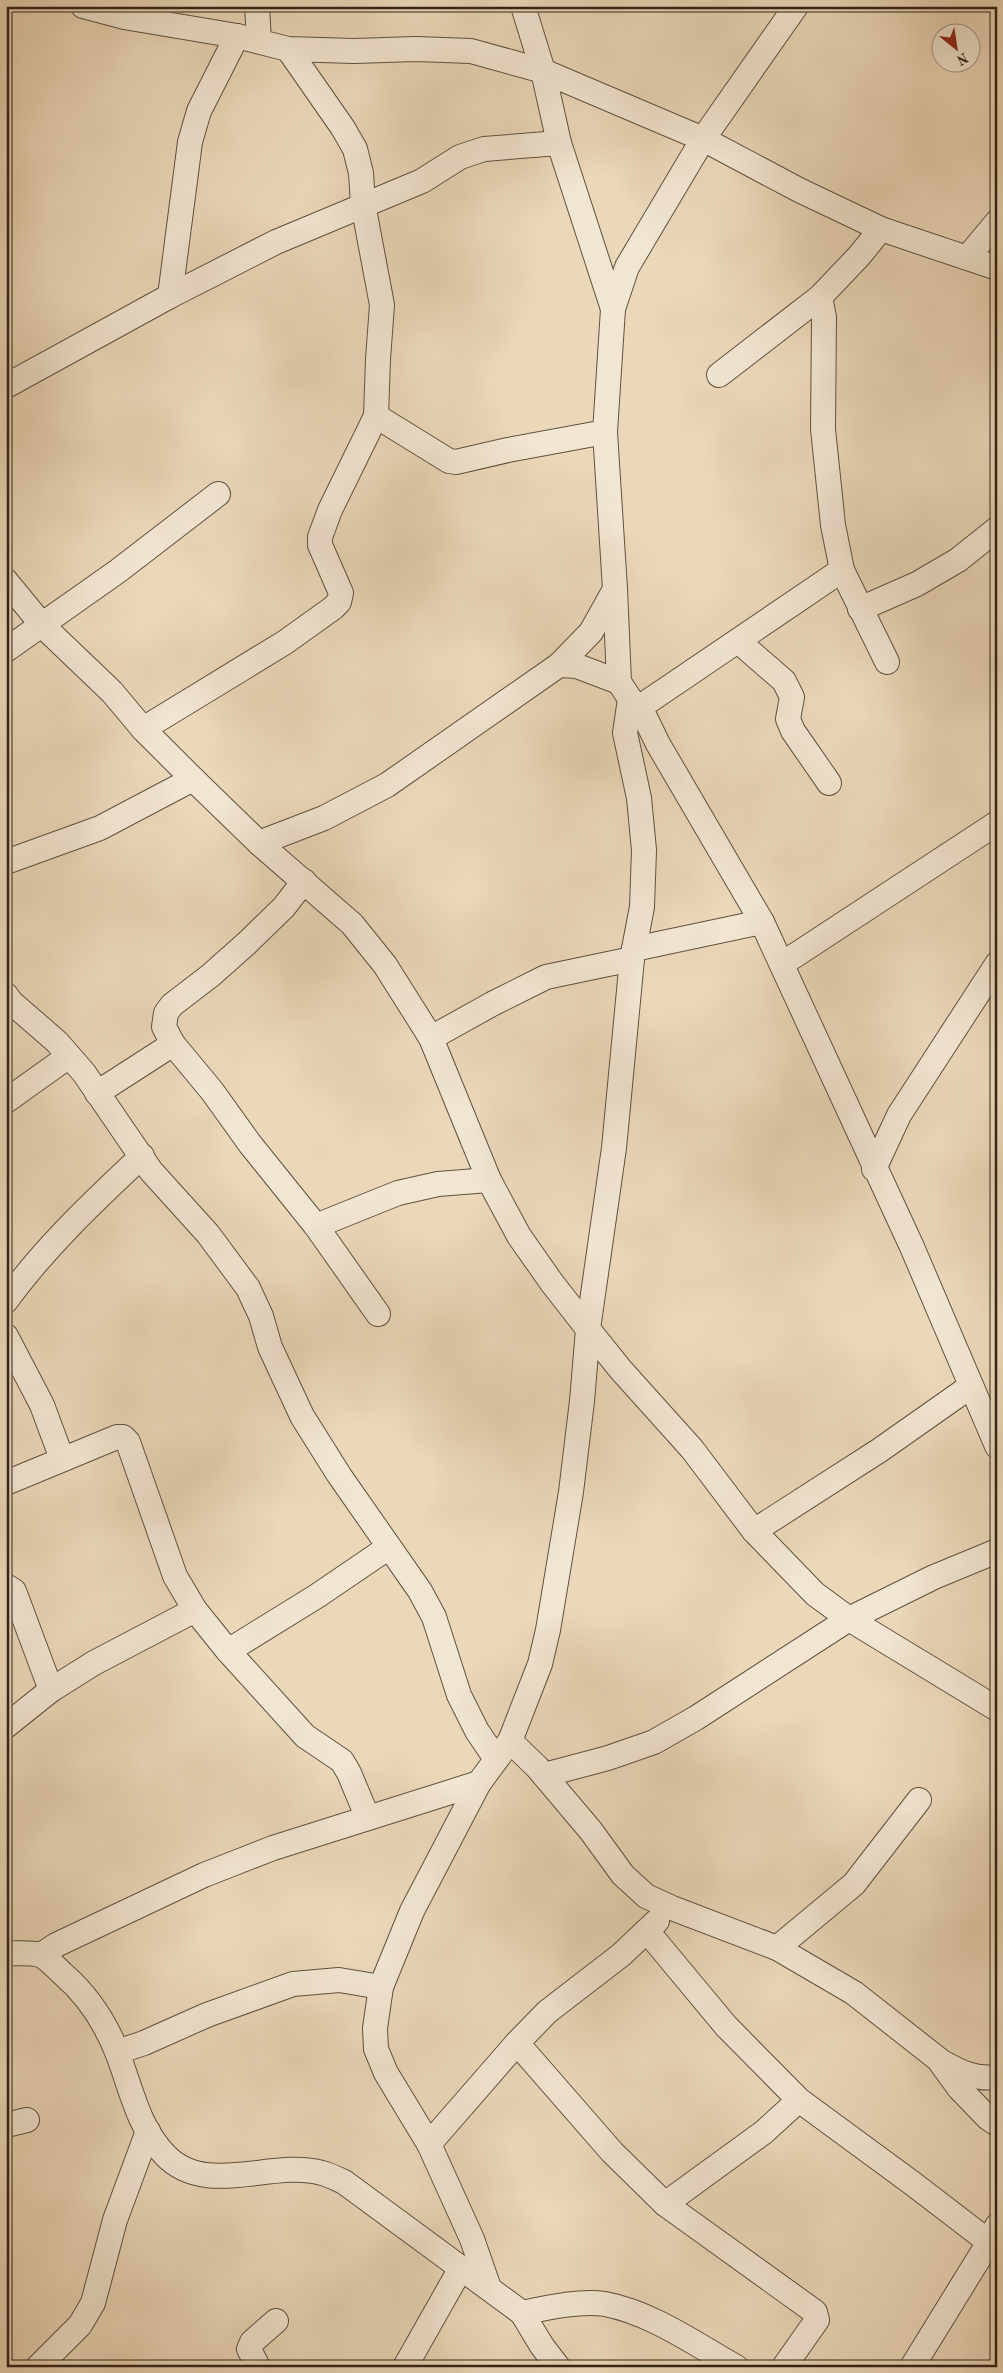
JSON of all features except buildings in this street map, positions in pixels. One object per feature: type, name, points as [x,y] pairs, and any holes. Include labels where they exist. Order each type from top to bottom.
[{"type":"street","points":[[83,6],[124,17],[248,38],[288,49],[471,51],[543,71],[703,139],[798,190],[881,229],[997,268]]},
{"type":"street","points":[[170,296],[190,142],[199,111],[248,38],[257,6]]},
{"type":"street","points":[[523,6],[543,71],[559,142],[613,309]]},
{"type":"street","points":[[489,2288],[472,2239],[429,2144],[386,2073],[376,2048],[375,2028],[381,1987],[412,1911],[479,1783],[503,1750],[540,1664],[548,1630],[570,1492],[582,1401],[588,1329],[616,1139],[633,954],[642,907],[644,850],[638,798],[625,733],[630,696],[615,589],[605,432],[613,309],[627,267],[703,139],[796,6]]},
{"type":"street","points":[[143,729],[284,642],[333,608],[339,602],[341,593],[320,546],[320,537],[330,510],[376,416],[382,306],[363,204],[361,173],[355,150],[343,128],[288,49]]},
{"type":"street","points":[[6,386],[170,296],[276,242],[363,204],[422,182],[460,157],[484,149],[559,142]]},
{"type":"street","points":[[967,258],[997,222]]},
{"type":"street","points":[[719,375],[820,297],[859,256],[881,229]]},
{"type":"street","points":[[820,297],[824,317],[824,429],[833,525],[842,570],[887,662]]},
{"type":"street","points":[[376,416],[449,461],[456,462],[508,450],[605,432]]},
{"type":"street","points":[[6,650],[43,626],[218,494]]},
{"type":"street","points":[[860,609],[917,584],[958,560],[997,529]]},
{"type":"street","points":[[630,696],[738,641],[842,570]]},
{"type":"street","points":[[6,581],[43,626],[112,692],[143,729],[259,843],[352,924],[380,959],[431,1038],[489,1180],[519,1236],[552,1283],[588,1329],[621,1370],[692,1449],[754,1531],[815,1594],[849,1619],[997,1709]]},
{"type":"street","points":[[259,843],[324,818],[388,785],[559,665],[591,632],[615,589]]},
{"type":"street","points":[[738,641],[784,680],[792,697],[788,719],[793,731],[829,783]]},
{"type":"street","points":[[559,665],[577,666],[630,696],[762,922],[874,1169],[912,1247],[997,1446]]},
{"type":"street","points":[[6,862],[100,828],[193,779]]},
{"type":"street","points":[[782,964],[997,823]]},
{"type":"street","points":[[304,881],[284,907],[211,975],[172,1005],[166,1013],[164,1028],[173,1044],[316,1226],[378,1314]]},
{"type":"street","points":[[431,1038],[546,977],[762,922]]},
{"type":"street","points":[[874,1169],[899,1115],[997,964]]},
{"type":"street","points":[[6,995],[11,1002],[57,1042],[69,1056],[151,1171],[214,1242],[248,1288],[261,1316],[270,1347],[302,1416],[339,1475],[420,1591],[434,1617],[459,1695],[477,1731],[503,1750],[544,1775],[591,1832],[623,1875],[646,1896],[672,1908],[777,1948],[854,1993],[938,2059],[962,2073],[985,2079],[997,2077]]},
{"type":"street","points":[[97,1093],[173,1044]]},
{"type":"street","points":[[6,1102],[69,1056]]},
{"type":"street","points":[[6,1301],[21,1280],[58,1238],[142,1156]]},
{"type":"street","points":[[316,1226],[398,1193],[438,1184],[489,1180]]},
{"type":"street","points":[[6,1336],[42,1405],[62,1458]]},
{"type":"street","points":[[754,1531],[880,1450],[971,1386]]},
{"type":"street","points":[[6,1483],[62,1458],[117,1437],[123,1438],[128,1442],[175,1576],[194,1610],[228,1651],[306,1736],[342,1762],[349,1773],[367,1816]]},
{"type":"street","points":[[228,1651],[317,1596],[389,1546]]},
{"type":"street","points":[[544,1775],[608,1758],[654,1742],[696,1718],[849,1619],[934,1577],[997,1551]]},
{"type":"street","points":[[6,1586],[14,1590],[51,1690]]},
{"type":"street","points":[[6,1726],[51,1690],[94,1662],[194,1610]]},
{"type":"street","points":[[6,1953],[41,1955],[56,1945],[204,1875],[273,1848],[367,1816],[479,1783]]},
{"type":"street","points":[[777,1948],[854,1884],[919,1800]]},
{"type":"street","points":[[429,2144],[517,2043],[547,2012],[621,1955],[672,1908]]},
{"type":"street","points":[[647,1931],[726,2026],[799,2100],[912,2183],[993,2234],[912,2367]]},
{"type":"street","points":[[41,1955],[79,1989],[98,2014],[117,2052],[133,2101],[148,2132],[165,2156],[190,2173],[214,2176],[299,2171],[322,2173],[344,2182],[522,2313],[542,2346],[558,2367]]},
{"type":"street","points":[[117,2052],[223,2009],[293,1984],[339,1980],[381,1987]]},
{"type":"street","points":[[517,2043],[612,2152],[665,2204],[815,2312],[817,2320],[784,2367]]},
{"type":"street","points":[[938,2059],[948,2074],[994,2114]]},
{"type":"street","points":[[665,2204],[764,2132],[799,2100]]},
{"type":"street","points":[[38,2367],[80,2324],[93,2303],[115,2220],[148,2132]]},
{"type":"street","points":[[405,2367],[461,2268]]},
{"type":"street","points":[[522,2313],[560,2305],[604,2304],[644,2316],[736,2367]]},
{"type":"street","points":[[258,2367],[249,2348],[252,2342],[276,2321]]}]
